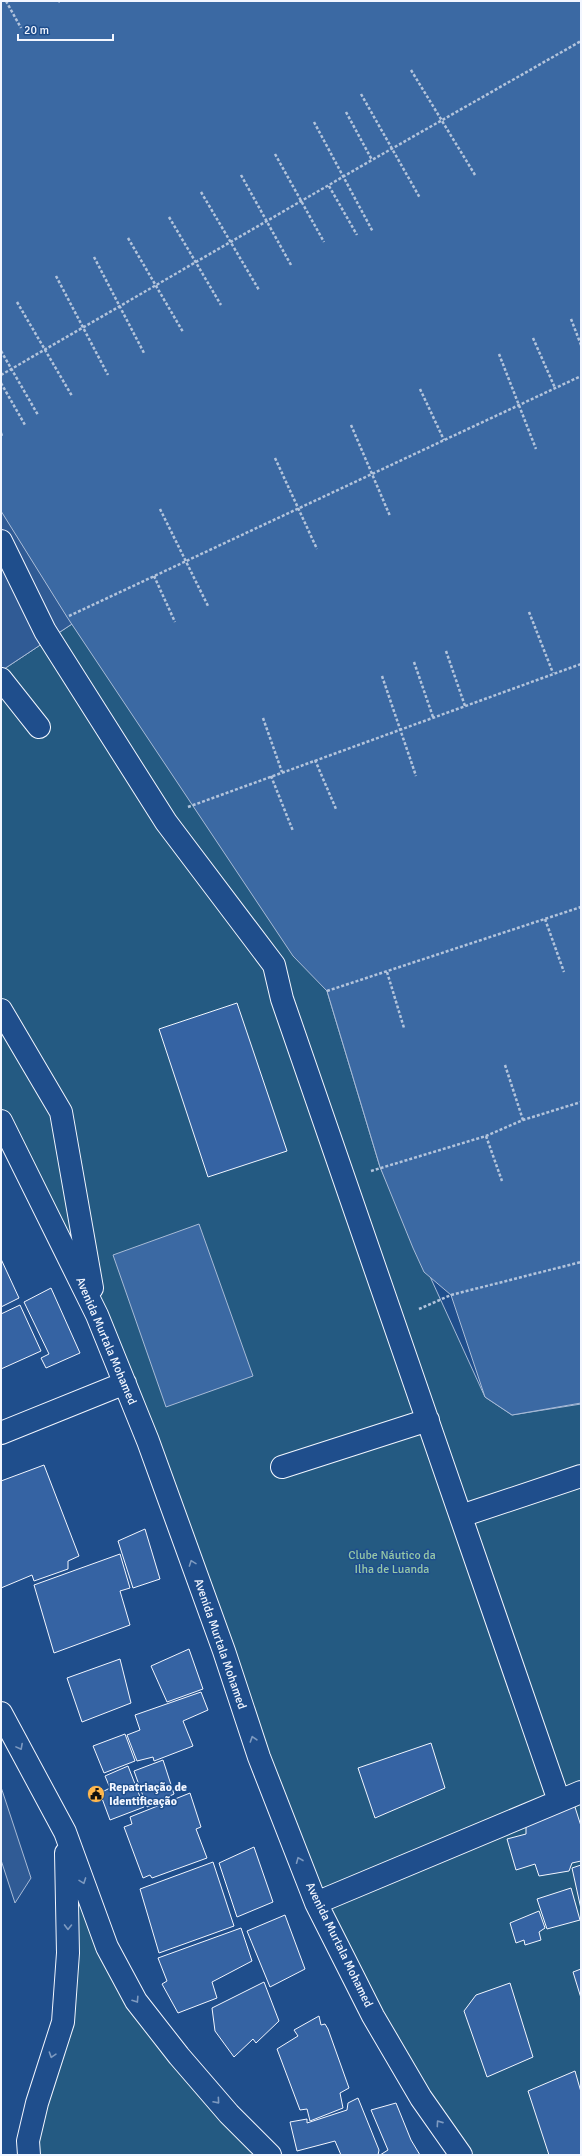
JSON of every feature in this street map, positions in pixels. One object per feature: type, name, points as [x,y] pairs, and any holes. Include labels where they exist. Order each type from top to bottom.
[{"type":"street","points":[[1,541],[45,631],[166,822],[274,965],[282,999],[559,1801]]},
{"type":"street","points":[[1,679],[39,727]]},
{"type":"street","points":[[1,1010],[61,1112],[97,1315]]},
{"type":"street","name":"Avenida Murtala Mohamed","points":[[1,1121],[97,1315],[148,1441],[224,1652],[259,1757],[316,1903],[377,2023],[421,2098],[461,2155]]},
{"type":"street","points":[[1,1433],[124,1382]]},
{"type":"street","points":[[282,1468],[428,1420]]},
{"type":"street","points":[[461,1516],[581,1476]]},
{"type":"street","points":[[1,1713],[65,1832],[107,1948],[136,2001],[178,2056],[229,2114],[270,2155]]},
{"type":"street","points":[[316,1903],[581,1792]]},
{"type":"street","points":[[27,2150],[37,2103],[63,2022],[68,1945],[65,1832]]},
{"type":"path","points":[[6,1],[21,28]]},
{"type":"path","points":[[1,376],[344,178],[372,160],[392,150],[581,41]]},
{"type":"path","points":[[411,70],[475,175]]},
{"type":"path","points":[[361,94],[420,198]]},
{"type":"path","points":[[346,112],[372,160]]},
{"type":"path","points":[[314,122],[373,232]]},
{"type":"path","points":[[275,154],[324,242]]},
{"type":"path","points":[[241,175],[291,265]]},
{"type":"path","points":[[330,186],[357,235]]},
{"type":"path","points":[[201,192],[259,290]]},
{"type":"path","points":[[169,217],[221,305]]},
{"type":"path","points":[[128,238],[183,332]]},
{"type":"path","points":[[94,257],[144,354]]},
{"type":"path","points":[[56,276],[108,375]]},
{"type":"path","points":[[17,302],[72,396]]},
{"type":"path","points":[[571,319],[581,345]]},
{"type":"path","points":[[533,338],[555,388]]},
{"type":"path","points":[[1,351],[38,415]]},
{"type":"path","points":[[499,354],[536,449]]},
{"type":"path","points":[[45,631],[67,617],[372,472],[581,376]]},
{"type":"path","points":[[1,383],[25,425]]},
{"type":"path","points":[[420,389],[444,440]]},
{"type":"path","points":[[351,424],[390,516]]},
{"type":"path","points":[[274,458],[317,550]]},
{"type":"path","points":[[160,509],[187,560],[208,606]]},
{"type":"path","points":[[154,576],[175,622]]},
{"type":"path","points":[[529,612],[553,673]]},
{"type":"path","points":[[446,651],[465,706]]},
{"type":"path","points":[[414,662],[433,717]]},
{"type":"path","points":[[166,822],[193,804],[581,664]]},
{"type":"path","points":[[382,676],[416,776]]},
{"type":"path","points":[[264,718],[282,772]]},
{"type":"path","points":[[315,760],[336,809]]},
{"type":"path","points":[[271,776],[293,831]]},
{"type":"path","points":[[327,991],[581,907]]},
{"type":"path","points":[[546,919],[564,972]]},
{"type":"path","points":[[387,972],[404,1028]]},
{"type":"path","points":[[505,1065],[523,1120]]},
{"type":"path","points":[[346,1183],[380,1167],[486,1136],[523,1120],[581,1102]]},
{"type":"path","points":[[486,1136],[502,1181]]},
{"type":"path","points":[[393,1321],[451,1295],[581,1262]]},
{"type":"green space","name":"Clube Náutico da Ilha de Luanda","points":[[72,624],[327,991],[380,1167],[485,1397],[512,1415],[581,1404],[581,2155],[461,2155],[316,1903],[97,1315],[1,1121],[1,671]]},
{"type":"green space","points":[[65,1832],[107,1947],[270,2155],[30,2155],[63,2022]]},
{"type":"shaded area","points":[[1,1],[581,1],[581,1403],[512,1415],[485,1397],[451,1295],[424,1272],[380,1167],[327,991],[293,956],[67,617],[1,511]]},
{"type":"shaded area","points":[[1,510],[72,624],[1,671]]},
{"type":"shaded area","points":[[199,1224],[253,1376],[166,1407],[113,1255]]},
{"type":"shaded area","points":[[1,1787],[31,1878],[15,1903],[1,1860]]},
{"type":"building","points":[[237,1003],[287,1151],[208,1177],[159,1029]]},
{"type":"building","points":[[1,1259],[19,1298],[1,1307]]},
{"type":"building","points":[[51,1288],[80,1353],[46,1368],[41,1358],[49,1354],[24,1302]]},
{"type":"building","points":[[20,1305],[41,1351],[1,1369],[1,1314]]},
{"type":"building","points":[[44,1465],[79,1556],[68,1561],[68,1569],[34,1581],[32,1575],[1,1588],[1,1481]]},
{"type":"building","points":[[145,1529],[160,1579],[133,1588],[118,1541]]},
{"type":"building","points":[[120,1554],[130,1588],[120,1591],[130,1625],[54,1653],[34,1585]]},
{"type":"building","points":[[189,1649],[203,1689],[167,1702],[151,1666]]},
{"type":"building","points":[[120,1659],[131,1703],[82,1722],[67,1678]]},
{"type":"building","points":[[201,1692],[208,1710],[183,1721],[193,1746],[154,1761],[153,1757],[137,1761],[127,1735],[140,1730],[135,1715]]},
{"type":"building","points":[[125,1734],[135,1761],[104,1773],[93,1746]]},
{"type":"building","points":[[431,1743],[445,1788],[375,1818],[358,1768]]},
{"type":"building","points":[[163,1760],[174,1794],[147,1807],[134,1771]]},
{"type":"building","points":[[128,1766],[144,1807],[110,1820],[100,1793],[110,1788],[105,1776]]},
{"type":"building","points":[[190,1793],[201,1827],[196,1829],[207,1858],[152,1878],[150,1875],[143,1878],[124,1827],[132,1824],[130,1817]]},
{"type":"building","points":[[574,1804],[581,1826],[581,1861],[572,1863],[569,1871],[539,1876],[535,1864],[516,1870],[507,1839],[526,1834],[526,1827],[538,1817]]},
{"type":"building","points":[[254,1847],[273,1902],[237,1917],[219,1863]]},
{"type":"building","points":[[213,1862],[234,1926],[159,1953],[140,1889]]},
{"type":"building","points":[[581,1865],[581,1909],[572,1868]]},
{"type":"building","points":[[571,1888],[580,1920],[547,1929],[537,1899]]},
{"type":"building","points":[[539,1911],[545,1928],[539,1932],[541,1940],[525,1945],[524,1940],[516,1943],[510,1923]]},
{"type":"building","points":[[285,1915],[305,1969],[270,1987],[247,1931]]},
{"type":"building","points":[[241,1928],[252,1961],[212,1982],[217,1998],[178,2013],[162,1984],[167,1981],[158,1958]]},
{"type":"building","points":[[581,1969],[581,1998],[573,1972]]},
{"type":"building","points":[[264,1982],[279,2021],[256,2043],[253,2039],[234,2057],[215,2031],[212,2008]]},
{"type":"building","points":[[510,1983],[533,2057],[487,2077],[464,2011],[476,1995]]},
{"type":"building","points":[[319,2016],[321,2025],[325,2024],[328,2029],[349,2088],[340,2093],[343,2108],[310,2121],[307,2109],[300,2110],[277,2049],[298,2036],[294,2030]]},
{"type":"building","points":[[575,2071],[581,2092],[581,2155],[549,2155],[528,2091]]},
{"type":"building","points":[[358,2098],[379,2150],[378,2155],[341,2155],[335,2141],[297,2151],[290,2122],[307,2119],[307,2123],[347,2110],[348,2103]]},
{"type":"building","points":[[396,2103],[411,2140],[420,2155],[380,2155],[388,2150],[371,2110]]},
{"type":"place","name":"Repatriação de Identificação","points":[[96,1794]]}]
